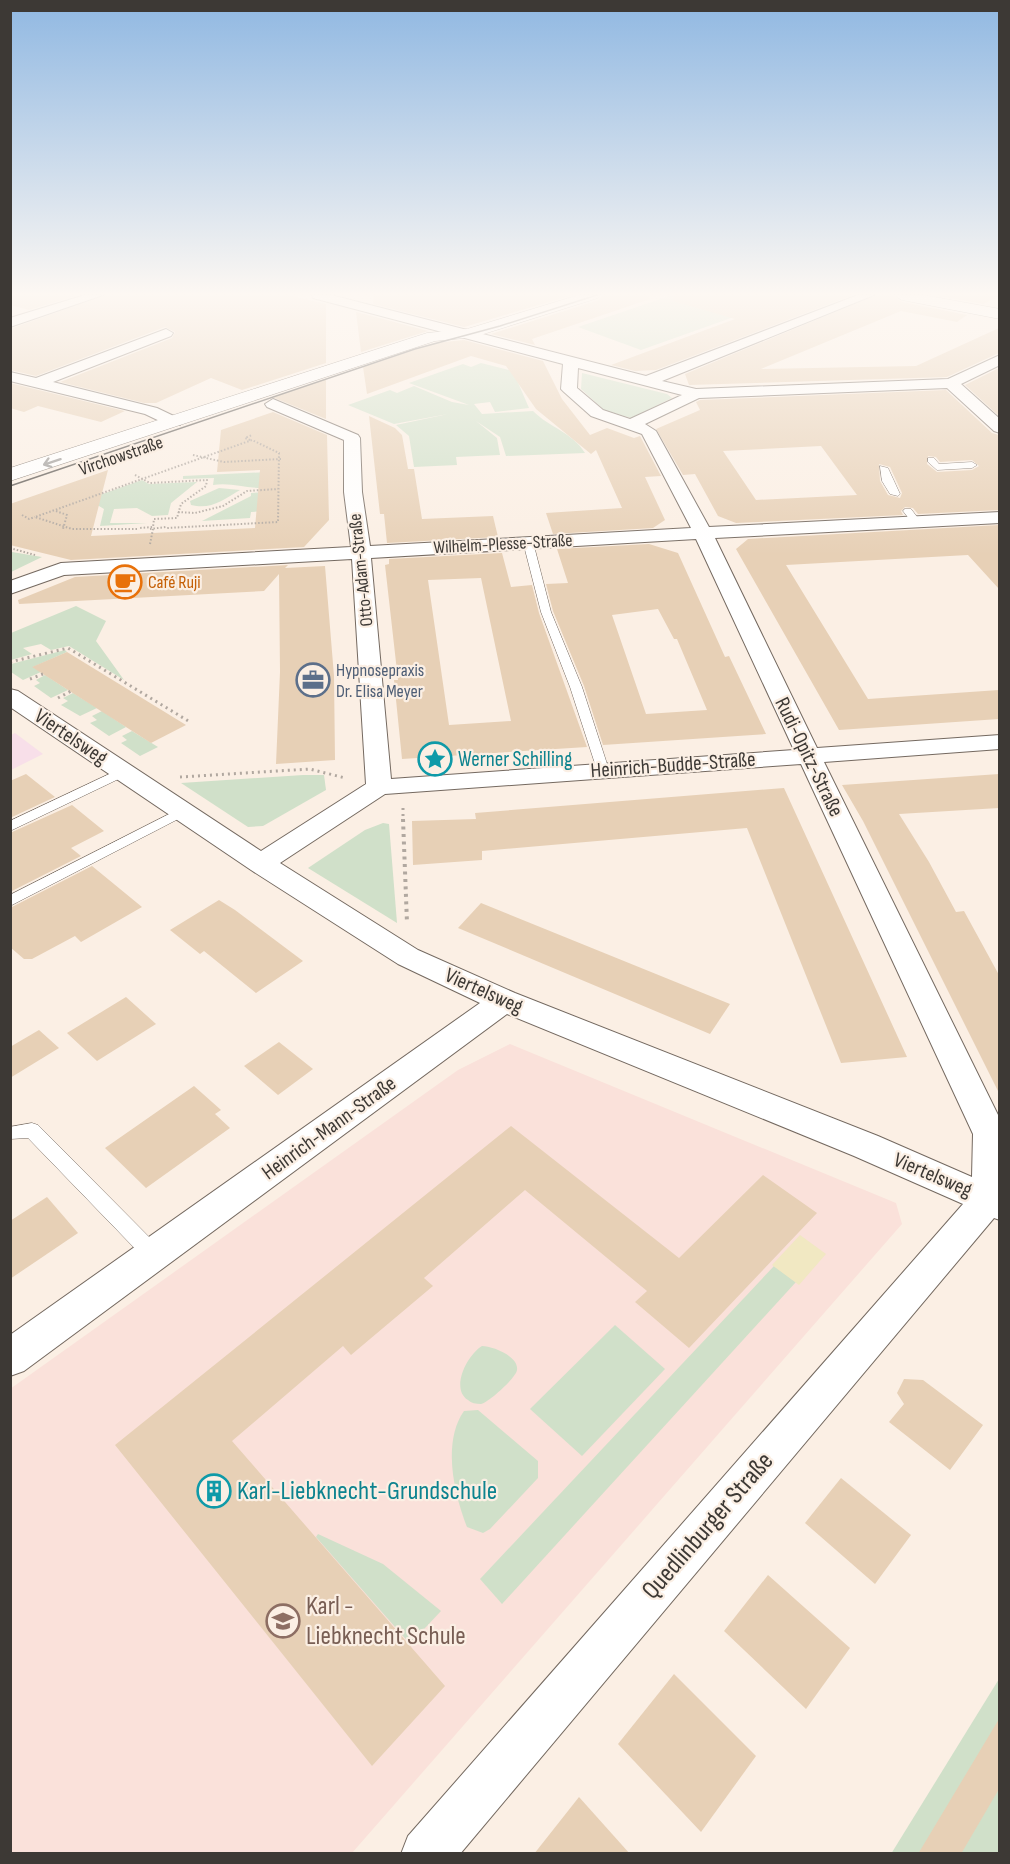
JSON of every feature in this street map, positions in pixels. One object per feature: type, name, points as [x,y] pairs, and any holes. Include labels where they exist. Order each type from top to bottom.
[{"type":"main road","name":"Virchowstraße","points":[[10,475],[295,382]]},
{"type":"main road","name":"Virchowstraße","points":[[10,493],[338,382]]},
{"type":"street","points":[[10,395],[39,382],[151,411],[174,422]]},
{"type":"street","name":"Rudi-Opitz-Straße","points":[[570,382],[569,389],[597,413],[648,431],[702,532],[990,1134],[994,1202]]},
{"type":"street","points":[[652,382],[696,394],[951,383],[999,428]]},
{"type":"street","points":[[633,424],[696,394]]},
{"type":"street","name":"Otto-Adam-Straße","points":[[273,404],[352,438],[353,492],[391,786]]},
{"type":"street","name":"Wilhelm-Plesse-Straße","points":[[10,588],[61,569],[702,532],[912,516],[999,518]]},
{"type":"street","name":"Viertelsweg","points":[[19,688],[128,776],[181,813],[408,957],[504,1001],[866,1146],[994,1202]]},
{"type":"street","name":"Heinrich-Budde-Straße","points":[[260,864],[391,786],[808,754],[999,742]]},
{"type":"street","name":"Heinrich-Mann-Straße","points":[[10,1358],[504,1001]]},
{"type":"street","name":"Quedlinburger Straße","points":[[426,1854],[994,1202]]},
{"type":"lane","points":[[931,460],[937,467],[972,465]]},
{"type":"lane","points":[[883,468],[887,481],[895,494]]},
{"type":"lane","points":[[528,542],[546,612],[576,687],[603,770]]},
{"type":"lane","points":[[10,826],[128,776]]},
{"type":"lane","points":[[10,901],[181,813]]},
{"type":"lane","points":[[15,1133],[32,1130],[153,1254]]},
{"type":"path","points":[[35,517],[63,529],[80,531],[278,522],[281,459],[279,453],[245,438],[252,435]]},
{"type":"path","points":[[22,515],[29,519],[251,441]]},
{"type":"path","points":[[193,455],[201,459],[226,462],[281,459]]},
{"type":"path","points":[[135,475],[150,483],[207,480],[206,486],[181,504],[177,518],[154,519],[153,527]]},
{"type":"path","points":[[178,512],[195,513],[223,506],[247,491],[278,489]]},
{"type":"path","points":[[55,510],[67,515],[63,529]]},
{"type":"path","points":[[138,529],[167,528]]},
{"type":"path","points":[[76,536],[80,531]]},
{"type":"path","points":[[10,548],[41,556]]},
{"type":"path","points":[[10,662],[68,648],[190,722]]},
{"type":"path","points":[[19,688],[43,674]]},
{"type":"path","points":[[54,699],[71,692]]},
{"type":"path","points":[[128,776],[310,769],[391,786],[408,957]]},
{"type":"shaded area","points":[[15,733],[43,754],[11,770],[11,735]]},
{"type":"shaded area","name":"Karl - Liebknecht Schule","points":[[510,1044],[896,1203],[902,1224],[352,1853],[11,1853],[10,1389],[458,1070]]},
{"type":"green space","points":[[518,382],[529,408],[495,412],[490,402],[474,404],[482,414],[533,411],[574,440],[585,453],[506,456],[500,437],[476,421],[497,438],[500,455],[456,457],[457,465],[414,467],[409,436],[396,425],[448,414],[394,424],[348,405],[390,390],[397,393],[414,386],[452,402],[469,405],[409,383]]},
{"type":"green space","points":[[581,382],[618,382],[667,394],[672,398],[631,418],[604,410],[581,389]]},
{"type":"green space","points":[[268,472],[266,488],[213,485],[214,478],[183,479],[183,476]]},
{"type":"green space","points":[[142,480],[149,484],[197,482],[171,503],[168,515],[152,516],[137,508],[114,509],[110,523],[147,523],[100,526],[104,509],[99,506],[57,510]]},
{"type":"green space","points":[[219,488],[240,490],[211,505],[191,505],[190,501]]},
{"type":"green space","points":[[266,492],[266,511],[251,512],[250,518],[202,521],[251,496],[251,493]]},
{"type":"green space","points":[[12,552],[42,557],[11,572]]},
{"type":"green space","points":[[76,606],[106,621],[96,641],[124,680],[69,646],[51,650],[41,644],[23,648],[32,654],[11,660],[11,633]]},
{"type":"green space","points":[[65,650],[67,652],[33,667],[41,672],[23,680],[11,672],[11,664]]},
{"type":"green space","points":[[45,675],[68,690],[51,698],[34,686],[40,683],[36,680]]},
{"type":"green space","points":[[73,693],[97,708],[80,716],[61,705],[68,701],[63,698]]},
{"type":"green space","points":[[102,711],[126,727],[109,736],[90,723],[97,720],[92,716]]},
{"type":"green space","points":[[132,731],[158,747],[140,756],[121,743],[127,740],[122,736]]},
{"type":"green space","points":[[324,775],[326,790],[263,826],[248,827],[181,783]]},
{"type":"green space","points":[[383,823],[389,824],[397,923],[308,868],[365,830]]},
{"type":"green space","points":[[774,1266],[796,1282],[502,1604],[480,1579]]},
{"type":"green space","points":[[615,1325],[665,1369],[582,1456],[530,1409]]},
{"type":"green space","points":[[482,1346],[498,1350],[509,1356],[514,1360],[517,1370],[501,1390],[485,1403],[479,1404],[471,1402],[463,1395],[460,1388],[466,1364],[476,1350]]},
{"type":"green space","points":[[478,1410],[538,1461],[538,1478],[490,1529],[483,1533],[467,1527],[458,1499],[452,1468],[453,1438],[457,1424],[464,1411]]},
{"type":"green space","points":[[318,1534],[383,1564],[441,1611],[410,1644],[316,1537]]},
{"type":"green space","points":[[999,1679],[999,1853],[891,1854]]},
{"type":"sand","points":[[800,1235],[826,1254],[799,1285],[772,1265]]},
{"type":"building","points":[[60,382],[202,382],[156,403],[144,403]]},
{"type":"building","points":[[221,382],[267,382],[242,390]]},
{"type":"building","points":[[317,382],[326,382],[326,419],[272,397]]},
{"type":"building","points":[[365,382],[400,382],[367,394]]},
{"type":"building","points":[[517,382],[553,382],[562,399],[590,435],[607,428],[634,438],[640,436],[661,476],[645,477],[665,520],[653,528],[553,534],[546,513],[622,508],[596,450],[591,454],[536,409]]},
{"type":"building","points":[[688,382],[786,382],[689,385]]},
{"type":"building","points":[[971,382],[999,382],[999,416],[965,385]]},
{"type":"building","points":[[10,383],[125,411],[101,422],[38,406],[24,412],[10,408]]},
{"type":"building","points":[[946,390],[992,433],[999,435],[999,510],[918,514],[913,508],[905,507],[901,511],[903,515],[736,523],[718,516],[695,474],[683,475],[656,429],[700,410],[696,402],[700,400]],"holes":[[[821,446],[857,495],[756,500],[723,451]],[[928,456],[936,457],[940,462],[972,460],[979,466],[972,470],[937,472],[927,464]],[[879,464],[890,467],[902,493],[900,498],[888,495],[880,481]]]},
{"type":"building","points":[[273,412],[327,435],[329,520],[304,547],[71,560],[10,545],[10,504],[108,470],[91,536],[255,528],[260,470],[217,472],[221,430]]},
{"type":"building","points":[[369,416],[395,428],[402,435],[408,469],[414,469],[422,519],[493,516],[498,537],[387,543],[384,514],[380,514]]},
{"type":"building","points":[[999,525],[999,589],[968,555],[786,565],[868,699],[999,690],[999,719],[839,730],[736,549],[748,539]]},
{"type":"building","points":[[649,544],[678,553],[725,657],[729,656],[766,734],[603,745],[584,686],[553,611],[546,584],[568,583],[557,549]],"holes":[[[658,609],[674,639],[677,639],[707,710],[646,714],[612,615]]]},
{"type":"building","points":[[502,553],[511,587],[532,585],[539,613],[587,747],[402,759],[394,680],[398,680],[385,565],[389,564],[389,559]],"holes":[[[481,578],[511,721],[449,725],[428,580]]]},
{"type":"building","points":[[288,565],[285,568],[325,566],[334,676],[335,760],[276,764],[280,672],[279,574],[264,591],[19,604],[18,600],[75,577]]},
{"type":"building","points":[[67,652],[186,725],[151,743],[32,667]]},
{"type":"building","points":[[26,774],[55,797],[10,818],[10,781]]},
{"type":"building","points":[[999,774],[999,808],[899,814],[956,912],[964,911],[999,975],[999,1093],[863,821],[842,785]]},
{"type":"building","points":[[784,788],[907,1057],[841,1063],[747,828],[482,851],[482,860],[413,865],[412,821],[476,819],[475,813]]},
{"type":"building","points":[[72,805],[104,831],[71,848],[81,856],[10,892],[10,833]]},
{"type":"building","points":[[92,866],[142,907],[81,942],[75,936],[32,959],[24,959],[10,947],[10,908]]},
{"type":"building","points":[[219,900],[303,961],[256,993],[204,951],[200,954],[170,930]]},
{"type":"building","points":[[481,903],[730,1004],[710,1034],[458,928]]},
{"type":"building","points":[[126,997],[156,1024],[97,1061],[67,1033]]},
{"type":"building","points":[[39,1030],[59,1048],[10,1078],[10,1047]]},
{"type":"building","points":[[279,1042],[313,1069],[278,1095],[244,1066]]},
{"type":"building","points":[[194,1086],[221,1110],[215,1114],[230,1128],[146,1188],[105,1148]]},
{"type":"building","name":"Karl-Liebknecht-Grundschule","points":[[511,1126],[679,1258],[763,1175],[817,1213],[689,1348],[635,1302],[647,1291],[525,1190],[424,1278],[433,1286],[351,1355],[343,1346],[232,1441],[445,1686],[372,1766],[115,1445]]},
{"type":"building","points":[[47,1197],[78,1233],[10,1279],[10,1221]]},
{"type":"building","points":[[904,1379],[923,1380],[983,1425],[950,1470],[889,1422],[904,1404],[897,1393]]},
{"type":"building","points":[[841,1478],[911,1535],[875,1584],[805,1523]]},
{"type":"building","points":[[768,1575],[850,1648],[806,1709],[724,1631]]},
{"type":"building","points":[[674,1674],[756,1756],[701,1832],[618,1744]]},
{"type":"building","points":[[999,1719],[999,1789],[961,1854],[918,1854]]},
{"type":"building","points":[[579,1797],[630,1854],[534,1854]]},
{"type":"tram line","points":[[10,486],[317,382]]},
{"type":"place","name":"Café Ruji","points":[[125,582]]},
{"type":"place","name":"Hypnosepraxis Dr. Elisa Meyer","points":[[313,680]]},
{"type":"place","name":"Werner Schilling","points":[[435,759]]},
{"type":"place","name":"Karl-Liebknecht-Grundschule","points":[[214,1491]]},
{"type":"place","name":"Karl - Liebknecht Schule","points":[[283,1621]]}]
